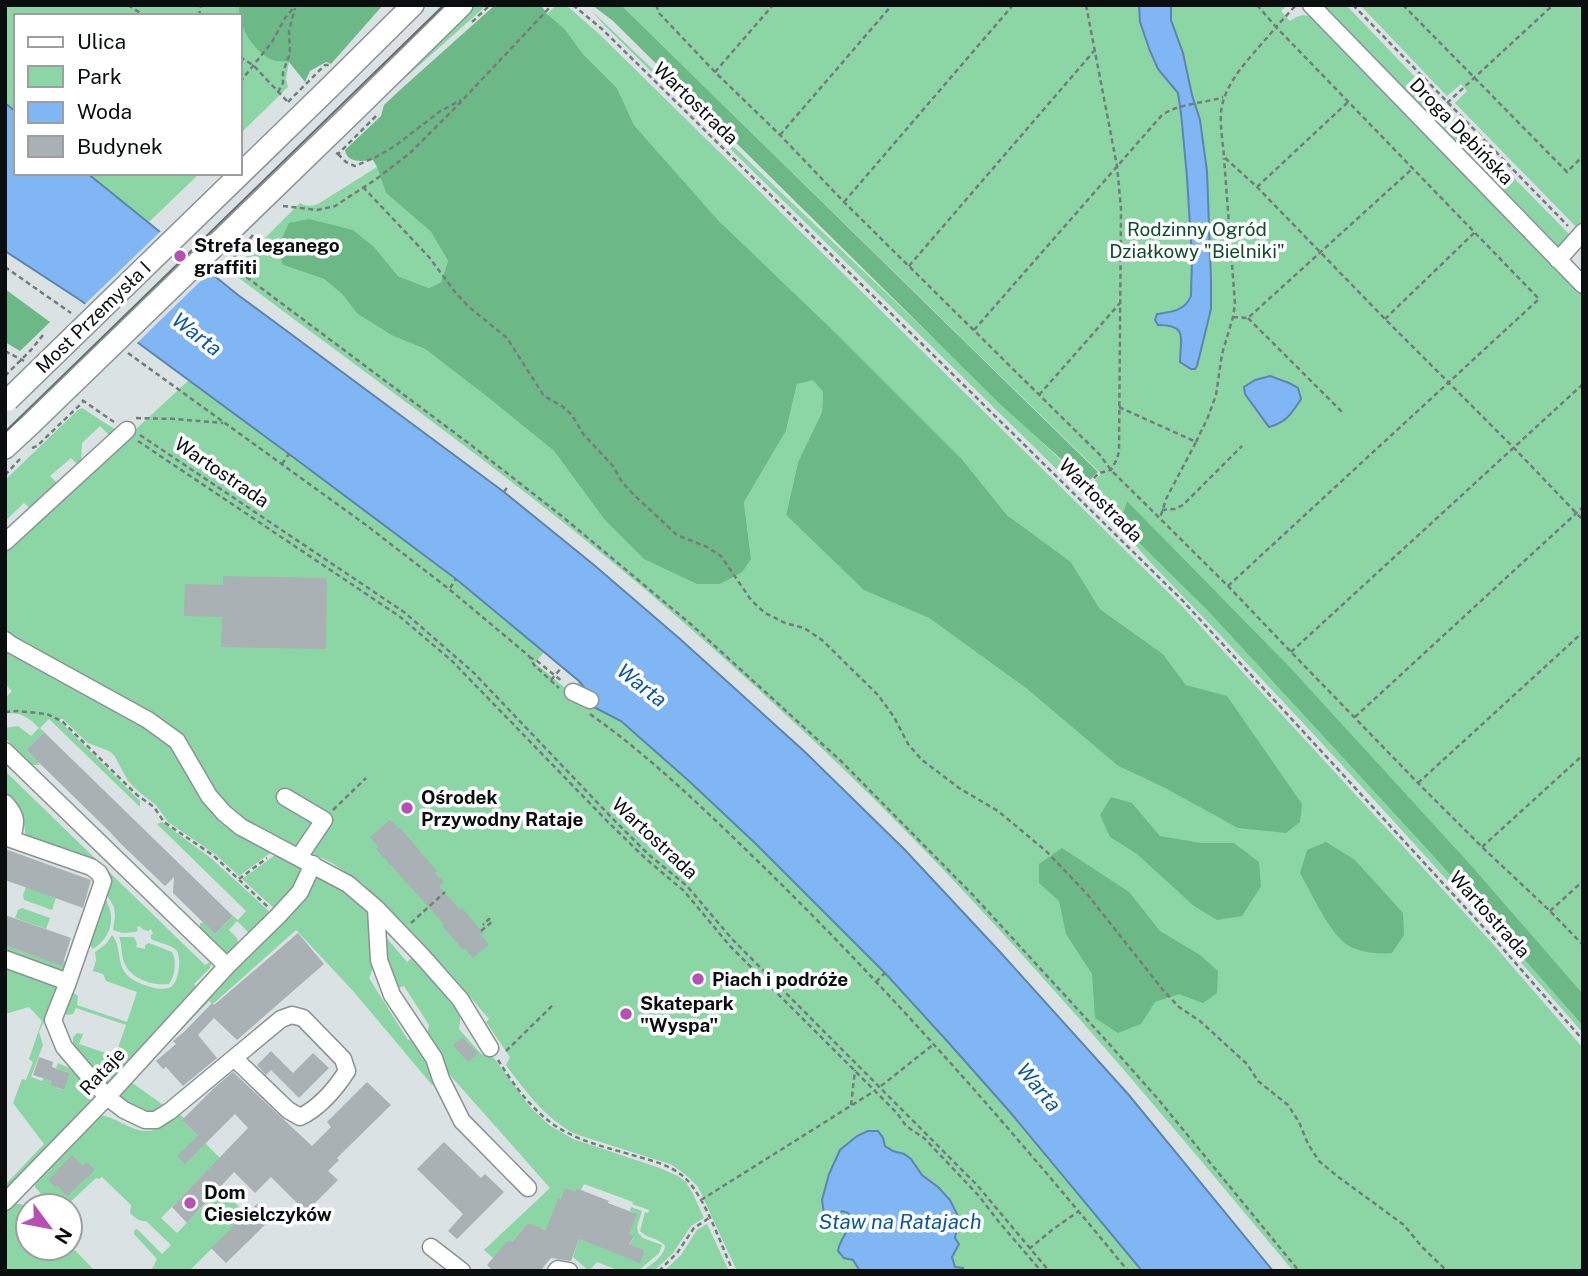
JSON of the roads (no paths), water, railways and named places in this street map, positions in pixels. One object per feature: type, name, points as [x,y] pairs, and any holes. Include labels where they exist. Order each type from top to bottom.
[{"type":"main road","name":"Most Przemysła I","points":[[242,172],[413,5]]},
{"type":"main road","name":"Most Przemysła I","points":[[13,453],[31,424],[462,5]]},
{"type":"main road","name":"Most Przemysła I","points":[[6,401],[239,175]]},
{"type":"street","name":"Droga Dębińska","points":[[1311,5],[1583,285]]},
{"type":"street","points":[[1558,260],[1581,235]]},
{"type":"street","points":[[5,542],[125,429]]},
{"type":"street","points":[[5,640],[148,720],[177,741],[209,796],[223,813],[241,827],[348,884],[376,908],[460,999],[498,1050]]},
{"type":"street","points":[[570,694],[589,706]]},
{"type":"street","points":[[5,751],[227,966]]},
{"type":"street","name":"Rataje","points":[[5,1202],[300,892],[306,860],[324,820],[285,797]]},
{"type":"street","points":[[5,803],[13,811],[16,821],[8,838],[91,867],[99,873],[103,881],[53,1020],[64,1047],[107,1097],[124,1110],[145,1120],[156,1120],[281,1019],[292,1015],[303,1018],[311,1026],[343,1059],[347,1071],[339,1083],[310,1112],[300,1117],[288,1110],[234,1058]]},
{"type":"street","points":[[376,908],[379,960],[392,995],[434,1058],[441,1079],[462,1121],[528,1188]]},
{"type":"street","points":[[5,960],[68,982]]},
{"type":"street","points":[[431,1247],[463,1271]]},
{"type":"street","points":[[556,1271],[569,1271]]},
{"type":"water","points":[[1139,5],[1171,5],[1171,20],[1183,53],[1200,120],[1207,171],[1211,309],[1195,369],[1180,362],[1179,331],[1158,325],[1155,320],[1157,314],[1177,310],[1185,305],[1191,296],[1192,258],[1178,93],[1158,69],[1150,51],[1140,22]]},
{"type":"water","name":"Warta","points":[[5,103],[14,110],[14,175],[89,175],[238,295],[504,492],[680,639],[805,752],[905,850],[1001,953],[1128,1094],[1273,1271],[1142,1271],[1010,1112],[885,973],[689,781],[621,721],[588,704],[592,697],[579,681],[456,579],[80,300],[5,251]]},
{"type":"water","points":[[1270,376],[1298,388],[1301,399],[1288,417],[1269,427],[1245,394],[1244,387],[1255,380]]},
{"type":"water","name":"Staw na Ratajach","points":[[868,1131],[878,1131],[885,1146],[911,1159],[922,1175],[950,1200],[958,1216],[955,1222],[955,1238],[959,1244],[952,1257],[955,1267],[963,1268],[964,1271],[860,1271],[853,1260],[844,1258],[838,1251],[850,1218],[848,1213],[842,1211],[834,1221],[825,1221],[822,1200],[829,1174],[840,1150]]},
{"type":"tram line","points":[[5,432],[444,5]]},
{"type":"place","name":"Strefa leganego graffiti","points":[[180,256]]},
{"type":"place","name":"Ośrodek Przywodny Rataje","points":[[407,808]]},
{"type":"place","name":"Piach i podróże","points":[[698,979]]},
{"type":"place","name":"Skatepark \"Wyspa\"","points":[[626,1014]]},
{"type":"place","name":"Dom Ciesielczyków","points":[[190,1203]]},
{"type":"park label","name":"Rodzinny Ogród Działkowy \"Bielniki\"","points":[[1197,240]]}]
